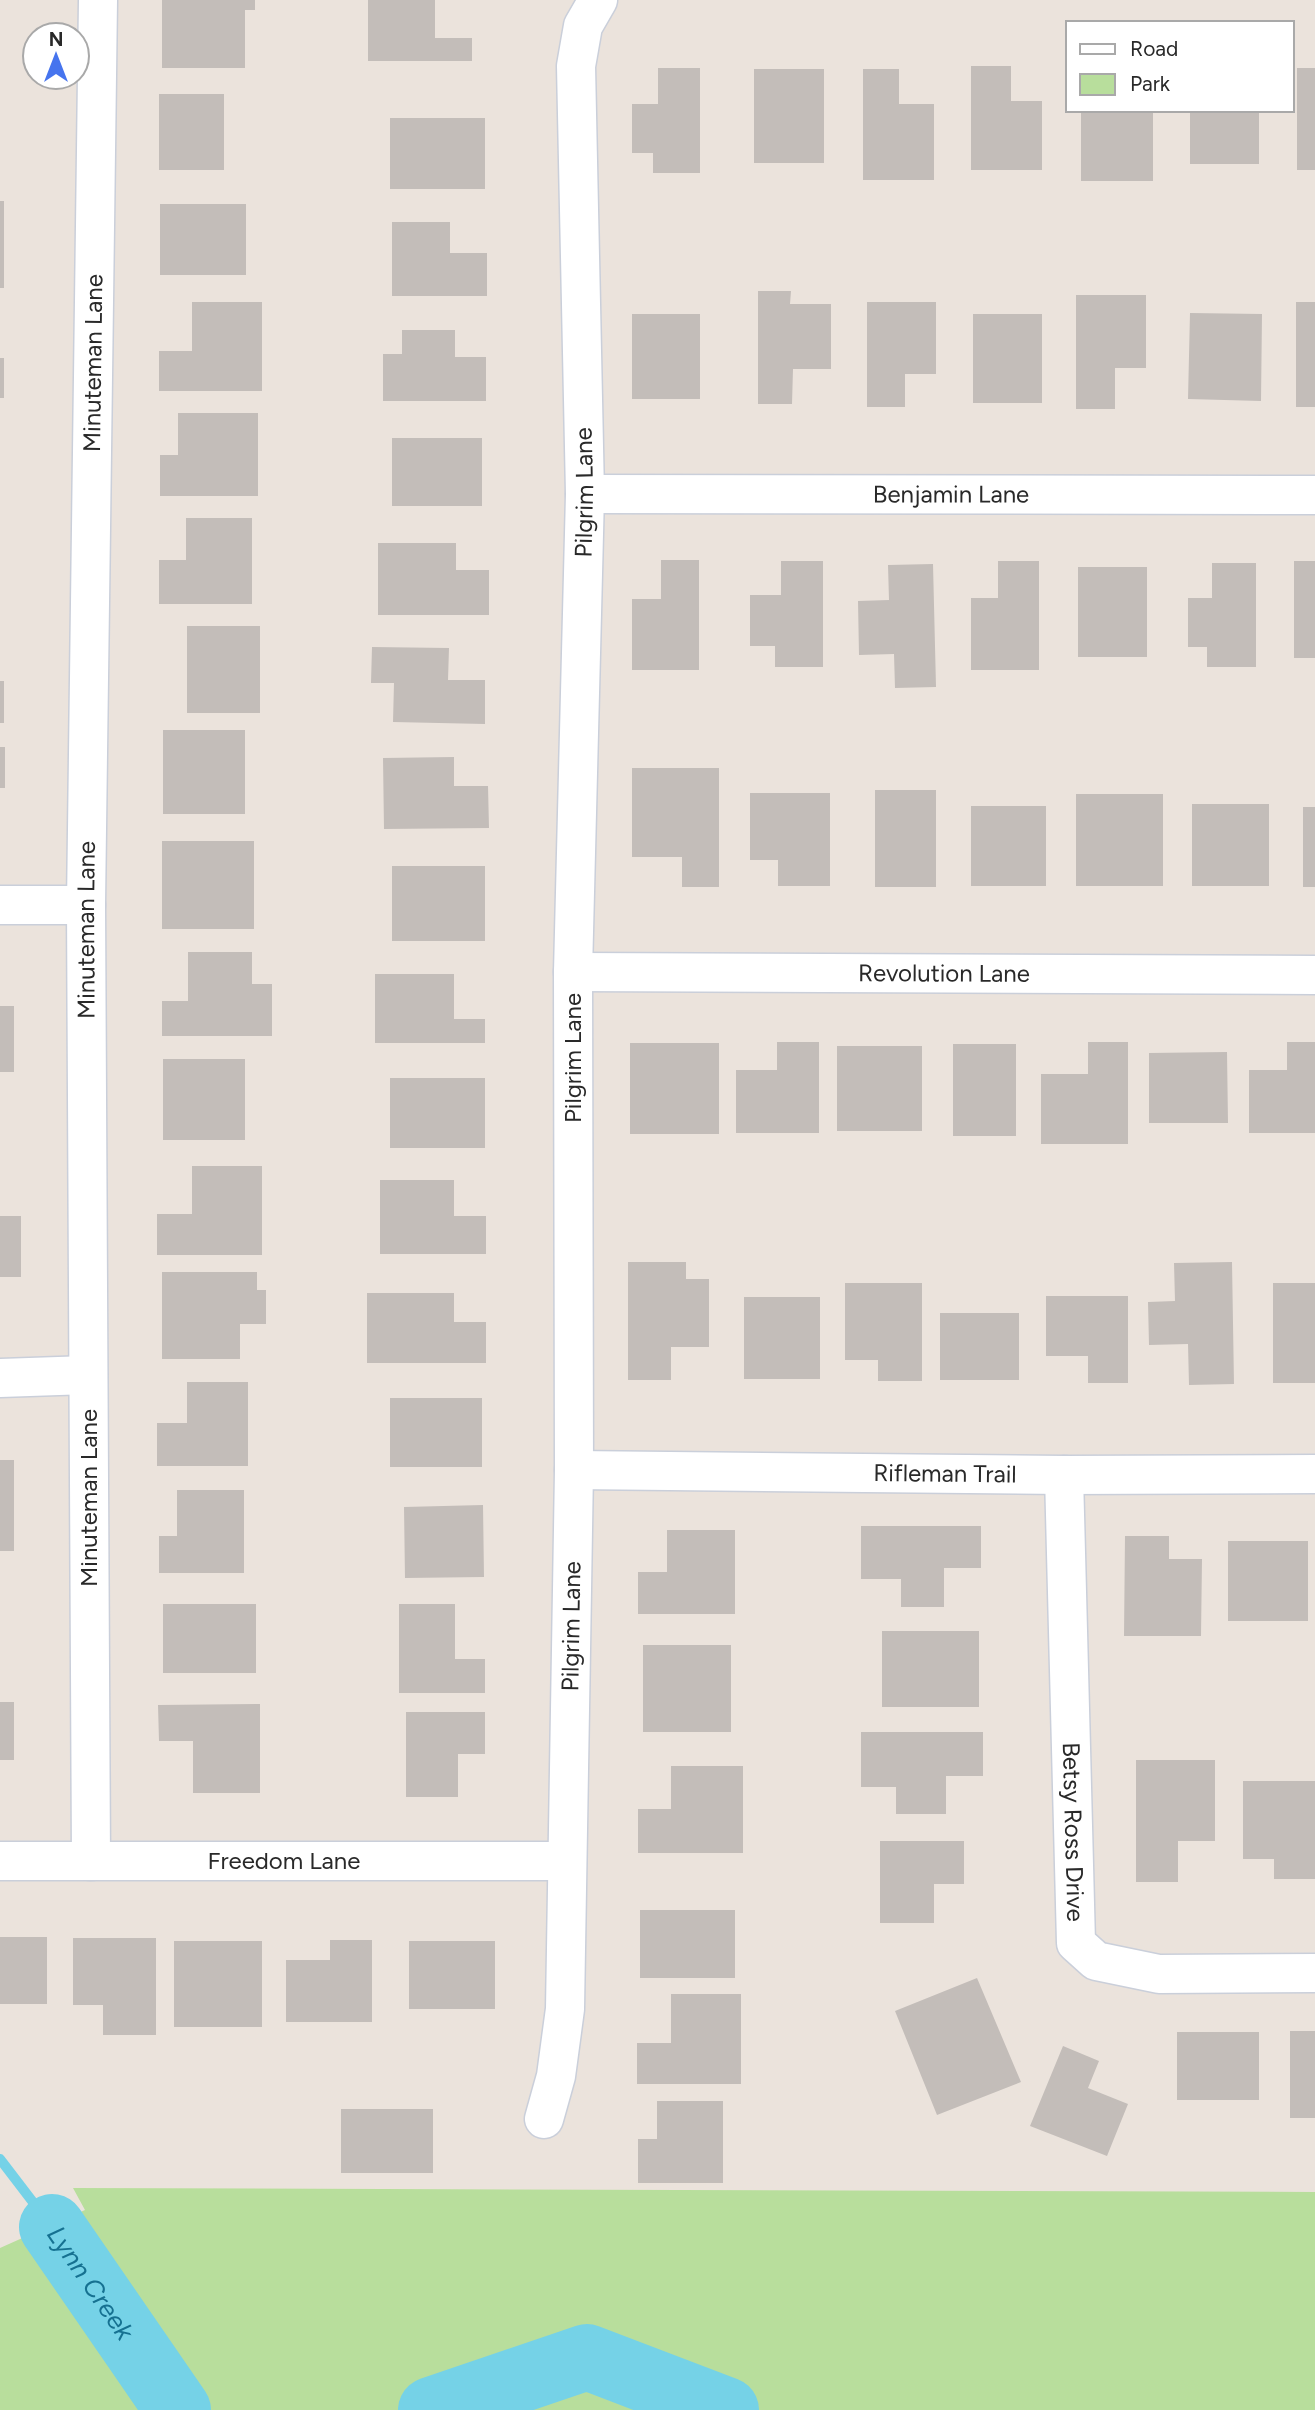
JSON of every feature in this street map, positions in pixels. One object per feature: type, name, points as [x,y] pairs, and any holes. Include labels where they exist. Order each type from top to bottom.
[{"type":"street","name":"Minuteman Lane","points":[[91,1861],[86,905],[99,0]]},
{"type":"street","name":"Pilgrim Lane","points":[[544,2119],[556,2076],[565,2009],[565,1861],[574,1470],[573,972],[585,494],[576,66],[583,26],[598,0]]},
{"type":"street","name":"Benjamin Lane","points":[[585,494],[1315,495]]},
{"type":"street","points":[[0,905],[86,905]]},
{"type":"street","name":"Revolution Lane","points":[[573,972],[1315,975]]},
{"type":"street","points":[[0,1378],[89,1376]]},
{"type":"street","name":"Rifleman Trail","points":[[574,1470],[1064,1475],[1315,1474]]},
{"type":"street","name":"Betsy Ross Drive","points":[[1064,1475],[1076,1943],[1096,1961],[1159,1974],[1315,1973]]},
{"type":"street","name":"Freedom Lane","points":[[0,1861],[565,1861]]},
{"type":"green space","points":[[73,2188],[1315,2192],[1315,2410],[0,2410],[0,2248],[85,2210]]},
{"type":"building","points":[[162,0],[255,0],[255,10],[245,10],[245,68],[162,68]]},
{"type":"building","points":[[368,0],[435,0],[435,38],[472,38],[472,61],[368,61]]},
{"type":"building","points":[[971,66],[1011,66],[1011,101],[1042,101],[1042,170],[971,170]]},
{"type":"building","points":[[658,68],[700,68],[700,173],[653,173],[653,153],[632,153],[632,104],[658,104]]},
{"type":"building","points":[[1297,68],[1315,68],[1315,170],[1297,170]]},
{"type":"building","points":[[754,69],[824,69],[824,163],[754,163]]},
{"type":"building","points":[[863,69],[899,69],[899,104],[934,104],[934,180],[863,180]]},
{"type":"building","points":[[159,94],[224,94],[224,170],[159,170]]},
{"type":"building","points":[[1081,112],[1153,112],[1153,181],[1081,181]]},
{"type":"building","points":[[1190,112],[1259,112],[1259,164],[1190,164]]},
{"type":"building","points":[[390,118],[485,118],[485,189],[390,189]]},
{"type":"building","points":[[0,201],[4,201],[4,288],[0,288]]},
{"type":"building","points":[[160,204],[246,204],[246,275],[160,275]]},
{"type":"building","points":[[392,222],[450,222],[450,253],[487,253],[487,296],[392,296]]},
{"type":"building","points":[[758,291],[791,291],[790,304],[831,304],[831,369],[793,369],[792,404],[758,404]]},
{"type":"building","points":[[1076,295],[1146,295],[1146,368],[1115,368],[1115,409],[1076,409]]},
{"type":"building","points":[[192,302],[262,302],[262,391],[159,391],[159,351],[192,351]]},
{"type":"building","points":[[867,302],[936,302],[936,374],[905,374],[905,407],[867,407]]},
{"type":"building","points":[[1296,302],[1315,302],[1315,407],[1296,407]]},
{"type":"building","points":[[1190,313],[1262,314],[1261,401],[1188,399]]},
{"type":"building","points":[[632,314],[700,314],[700,399],[632,399]]},
{"type":"building","points":[[973,314],[1042,314],[1042,403],[973,403]]},
{"type":"building","points":[[402,330],[455,330],[455,357],[486,357],[486,401],[383,401],[383,354],[402,354]]},
{"type":"building","points":[[0,358],[4,358],[4,398],[0,398]]},
{"type":"building","points":[[178,413],[258,413],[258,496],[160,496],[160,455],[178,455]]},
{"type":"building","points":[[392,438],[482,438],[482,506],[392,506]]},
{"type":"building","points":[[186,518],[252,518],[252,604],[159,604],[159,560],[186,560]]},
{"type":"building","points":[[378,543],[456,543],[456,570],[489,570],[489,615],[378,615]]},
{"type":"building","points":[[661,560],[699,560],[699,670],[632,670],[632,599],[661,599]]},
{"type":"building","points":[[781,561],[823,561],[823,667],[775,667],[775,646],[750,646],[750,595],[781,595]]},
{"type":"building","points":[[998,561],[1039,561],[1039,670],[971,670],[971,598],[998,598]]},
{"type":"building","points":[[1294,561],[1315,561],[1315,658],[1294,658]]},
{"type":"building","points":[[1212,563],[1256,563],[1256,667],[1207,667],[1207,647],[1188,647],[1188,598],[1212,598]]},
{"type":"building","points":[[933,564],[936,687],[895,688],[894,654],[859,655],[858,601],[889,600],[888,565]]},
{"type":"building","points":[[1078,567],[1147,567],[1147,657],[1078,657]]},
{"type":"building","points":[[187,626],[260,626],[260,713],[187,713]]},
{"type":"building","points":[[372,647],[449,648],[448,680],[485,680],[485,724],[393,722],[394,683],[371,683]]},
{"type":"building","points":[[0,681],[4,681],[4,723],[0,723]]},
{"type":"building","points":[[163,730],[245,730],[245,814],[163,814]]},
{"type":"building","points":[[0,747],[5,747],[5,788],[0,788]]},
{"type":"building","points":[[454,757],[454,786],[488,786],[489,828],[384,829],[383,758]]},
{"type":"building","points":[[632,768],[719,768],[719,887],[682,887],[682,857],[632,857]]},
{"type":"building","points":[[875,790],[936,790],[936,887],[875,887]]},
{"type":"building","points":[[750,793],[830,793],[830,886],[778,886],[778,860],[750,860]]},
{"type":"building","points":[[1076,794],[1163,794],[1163,886],[1076,886]]},
{"type":"building","points":[[1192,804],[1269,804],[1269,886],[1192,886]]},
{"type":"building","points":[[971,806],[1046,806],[1046,886],[971,886]]},
{"type":"building","points":[[1303,807],[1315,807],[1315,887],[1303,887]]},
{"type":"building","points":[[162,841],[254,841],[254,929],[162,929]]},
{"type":"building","points":[[392,866],[485,866],[485,941],[392,941]]},
{"type":"building","points":[[188,952],[252,952],[252,984],[272,984],[272,1036],[162,1036],[162,1001],[188,1001]]},
{"type":"building","points":[[375,974],[454,974],[454,1019],[485,1019],[485,1043],[375,1043]]},
{"type":"building","points":[[0,1006],[14,1006],[14,1072],[0,1072]]},
{"type":"building","points":[[777,1042],[819,1042],[819,1133],[736,1133],[736,1070],[777,1070]]},
{"type":"building","points":[[1088,1042],[1128,1042],[1128,1144],[1041,1144],[1041,1074],[1088,1074]]},
{"type":"building","points":[[1287,1042],[1315,1042],[1315,1133],[1249,1133],[1249,1070],[1287,1070]]},
{"type":"building","points":[[630,1043],[719,1043],[719,1134],[630,1134]]},
{"type":"building","points":[[953,1044],[1016,1044],[1016,1136],[953,1136]]},
{"type":"building","points":[[837,1046],[922,1046],[922,1131],[837,1131]]},
{"type":"building","points":[[1227,1052],[1228,1123],[1149,1123],[1149,1053]]},
{"type":"building","points":[[163,1059],[245,1059],[245,1140],[163,1140]]},
{"type":"building","points":[[390,1078],[485,1078],[485,1148],[390,1148]]},
{"type":"building","points":[[192,1166],[262,1166],[262,1255],[157,1255],[157,1214],[192,1214]]},
{"type":"building","points":[[380,1180],[454,1180],[454,1216],[486,1216],[486,1254],[380,1254]]},
{"type":"building","points":[[0,1216],[21,1216],[21,1277],[0,1277]]},
{"type":"building","points":[[628,1262],[686,1262],[686,1279],[709,1279],[709,1347],[671,1347],[671,1380],[628,1380]]},
{"type":"building","points":[[1232,1262],[1234,1384],[1189,1385],[1188,1344],[1149,1345],[1148,1302],[1175,1301],[1174,1263]]},
{"type":"building","points":[[162,1272],[257,1272],[257,1290],[266,1290],[266,1324],[240,1324],[240,1359],[162,1359]]},
{"type":"building","points":[[845,1283],[922,1283],[922,1381],[878,1381],[878,1360],[845,1360]]},
{"type":"building","points":[[1273,1283],[1315,1283],[1315,1383],[1273,1383]]},
{"type":"building","points":[[367,1293],[454,1293],[454,1322],[486,1322],[486,1363],[367,1363]]},
{"type":"building","points":[[1046,1296],[1128,1296],[1128,1383],[1088,1383],[1088,1356],[1046,1356]]},
{"type":"building","points":[[744,1297],[820,1297],[820,1379],[744,1379]]},
{"type":"building","points":[[940,1313],[1019,1313],[1019,1380],[940,1380]]},
{"type":"building","points":[[187,1382],[248,1382],[248,1466],[157,1466],[157,1423],[187,1423]]},
{"type":"building","points":[[390,1398],[482,1398],[482,1467],[390,1467]]},
{"type":"building","points":[[0,1460],[14,1460],[14,1551],[0,1551]]},
{"type":"building","points":[[177,1490],[244,1490],[244,1573],[159,1573],[159,1536],[177,1536]]},
{"type":"building","points":[[483,1505],[484,1577],[405,1578],[404,1507]]},
{"type":"building","points":[[861,1526],[981,1526],[981,1568],[944,1568],[944,1607],[901,1607],[901,1579],[861,1579]]},
{"type":"building","points":[[667,1530],[735,1530],[735,1614],[638,1614],[638,1572],[667,1572]]},
{"type":"building","points":[[1125,1536],[1169,1536],[1169,1559],[1202,1559],[1201,1636],[1124,1636]]},
{"type":"building","points":[[1228,1541],[1308,1541],[1308,1621],[1228,1621]]},
{"type":"building","points":[[163,1604],[256,1604],[256,1673],[163,1673]]},
{"type":"building","points":[[399,1604],[455,1604],[455,1659],[485,1659],[485,1693],[399,1693]]},
{"type":"building","points":[[882,1631],[979,1631],[979,1707],[882,1707]]},
{"type":"building","points":[[643,1645],[731,1645],[731,1732],[643,1732]]},
{"type":"building","points":[[0,1702],[14,1702],[14,1760],[0,1760]]},
{"type":"building","points":[[260,1704],[260,1793],[193,1793],[193,1741],[159,1741],[158,1705]]},
{"type":"building","points":[[406,1712],[485,1712],[485,1754],[458,1754],[458,1797],[406,1797]]},
{"type":"building","points":[[861,1732],[983,1732],[983,1776],[946,1776],[946,1814],[896,1814],[896,1787],[861,1787]]},
{"type":"building","points":[[1136,1760],[1215,1760],[1215,1841],[1178,1841],[1178,1882],[1136,1882]]},
{"type":"building","points":[[671,1766],[743,1766],[743,1853],[638,1853],[638,1809],[671,1809]]},
{"type":"building","points":[[1243,1781],[1315,1781],[1315,1879],[1274,1879],[1274,1859],[1243,1859]]},
{"type":"building","points":[[880,1841],[964,1841],[964,1884],[934,1884],[934,1923],[880,1923]]},
{"type":"building","points":[[640,1910],[735,1910],[735,1978],[640,1978]]},
{"type":"building","points":[[0,1937],[47,1937],[47,2004],[0,2004]]},
{"type":"building","points":[[73,1938],[156,1938],[156,2035],[103,2035],[103,2005],[73,2005]]},
{"type":"building","points":[[330,1940],[372,1940],[372,2022],[286,2022],[286,1960],[330,1960]]},
{"type":"building","points":[[174,1941],[262,1941],[262,2027],[174,2027]]},
{"type":"building","points":[[409,1941],[495,1941],[495,2009],[409,2009]]},
{"type":"building","points":[[977,1978],[1021,2082],[937,2115],[895,2011]]},
{"type":"building","points":[[671,1994],[741,1994],[741,2084],[637,2084],[637,2043],[671,2043]]},
{"type":"building","points":[[1290,2031],[1315,2031],[1315,2118],[1290,2118]]},
{"type":"building","points":[[1177,2032],[1259,2032],[1259,2100],[1177,2100]]},
{"type":"building","points":[[1063,2046],[1099,2061],[1088,2088],[1128,2104],[1107,2156],[1030,2126]]},
{"type":"building","points":[[657,2101],[723,2101],[723,2183],[638,2183],[638,2139],[657,2139]]},
{"type":"building","points":[[341,2109],[433,2109],[433,2173],[341,2173]]},
{"type":"waterway","name":"Lynn Creek","points":[[0,2159],[52,2227]]},
{"type":"waterway","name":"Lynn Creek","points":[[52,2227],[178,2410]]},
{"type":"waterway","name":"Lynn Creek","points":[[431,2410],[587,2357],[726,2410]]}]
